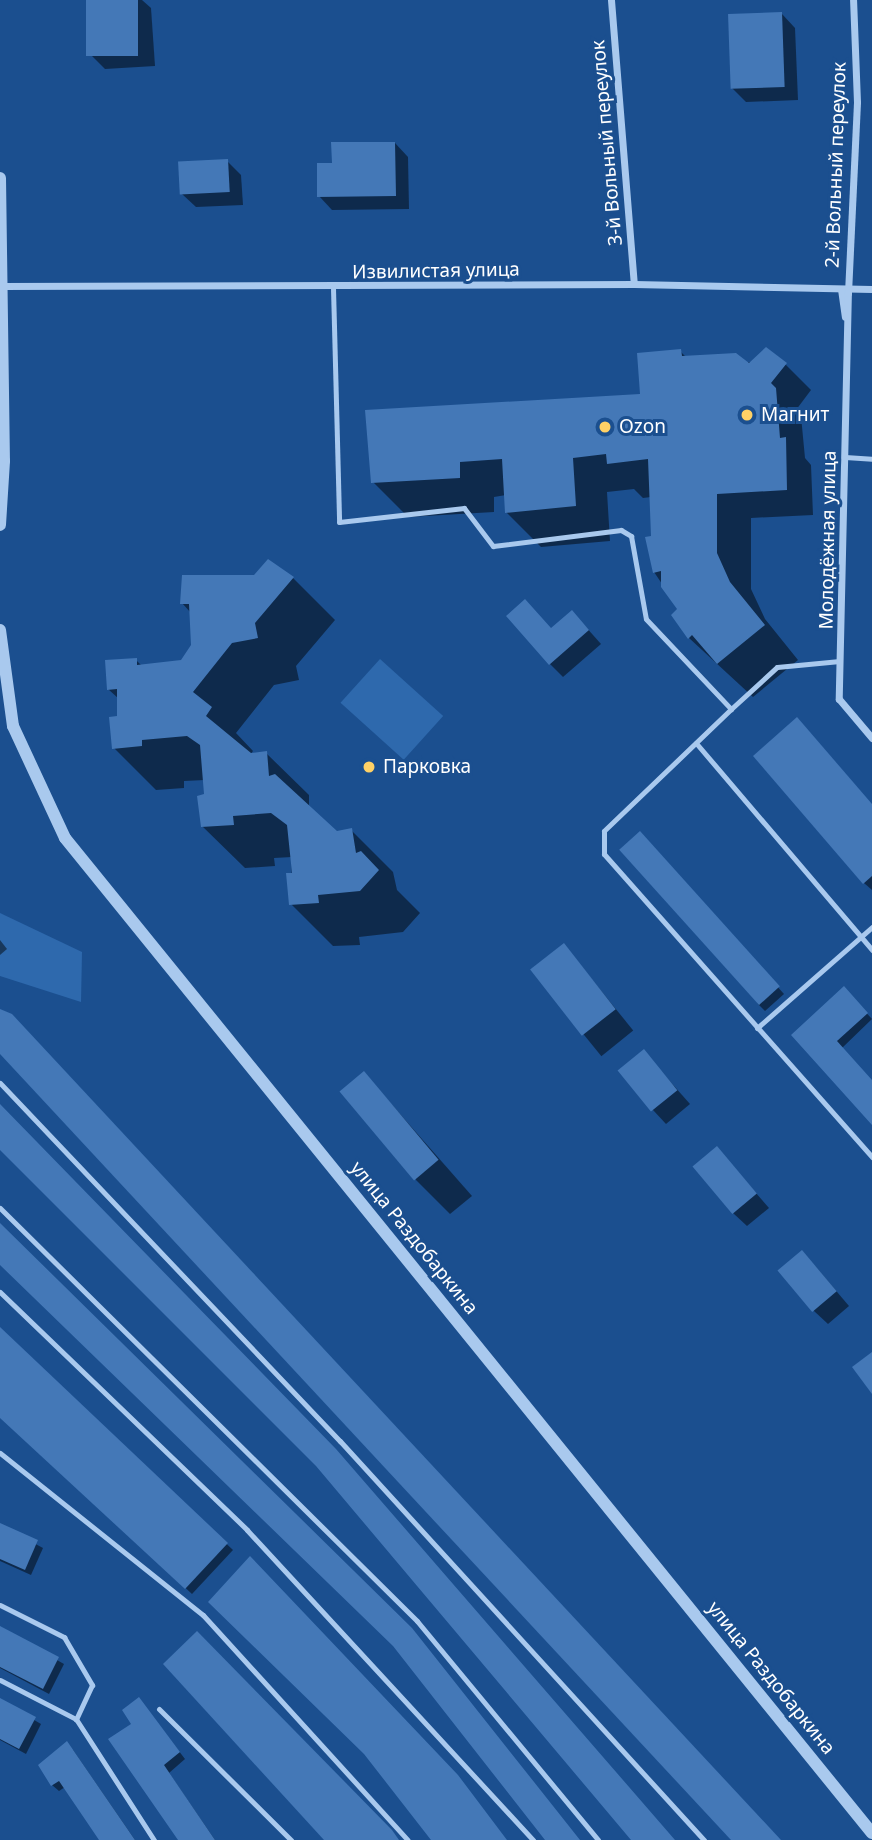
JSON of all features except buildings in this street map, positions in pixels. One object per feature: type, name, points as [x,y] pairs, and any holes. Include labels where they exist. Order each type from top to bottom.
[{"type":"street","name":"3-й Вольный переулок","points":[[611,0],[634,284]]},
{"type":"street","name":"2-й Вольный переулок","points":[[847,332],[857,102],[853,0]]},
{"type":"street","points":[[0,178],[0,524]]},
{"type":"street","name":"Извилистая улица","points":[[1,286],[333,288],[634,284],[848,289]]},
{"type":"street","points":[[839,289],[847,332]]},
{"type":"street","points":[[848,289],[872,289]]},
{"type":"street","name":"Молодёжная улица","points":[[847,332],[839,699],[872,738]]},
{"type":"street","name":"улица Раздобаркина","points":[[0,630],[13,726],[65,838],[872,1833]]},
{"type":"lane","points":[[333,288],[339,522],[464,508],[493,546],[621,530],[631,536],[646,618],[731,709]]},
{"type":"lane","points":[[845,457],[872,459]]},
{"type":"lane","points":[[841,661],[777,667],[604,831],[604,854],[872,1157]]},
{"type":"lane","points":[[696,743],[872,950]]},
{"type":"lane","points":[[757,1028],[872,927]]},
{"type":"lane","points":[[0,1083],[340,1441],[704,1840]]},
{"type":"lane","points":[[0,1208],[417,1621],[598,1840]]},
{"type":"lane","points":[[0,1292],[247,1530],[533,1840]]},
{"type":"lane","points":[[0,1453],[203,1615],[408,1840]]},
{"type":"lane","points":[[0,1605],[64,1636],[92,1685],[76,1719]]},
{"type":"lane","points":[[0,1680],[76,1719],[154,1840]]},
{"type":"lane","points":[[159,1709],[291,1840]]},
{"type":"shaded area","points":[[380,659],[443,716],[404,760],[341,703]]},
{"type":"shaded area","points":[[0,913],[82,952],[81,1002],[0,976]]},
{"type":"place","name":"Магнит","points":[[747,415]]},
{"type":"place","name":"Ozon","points":[[605,427]]},
{"type":"place","name":"Парковка","points":[[369,767]]}]
